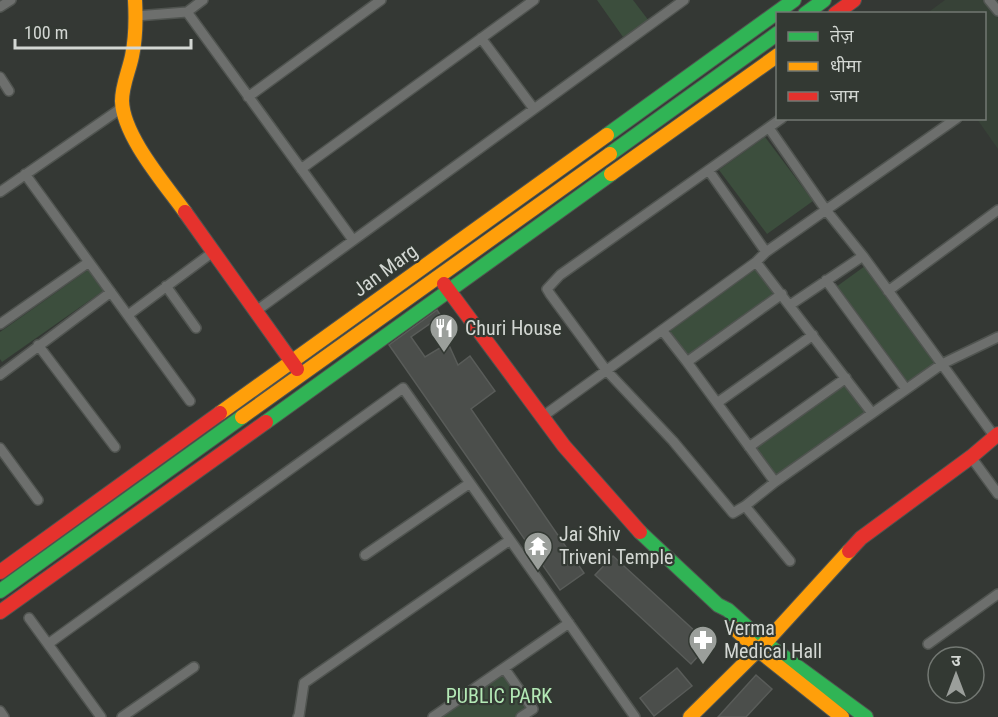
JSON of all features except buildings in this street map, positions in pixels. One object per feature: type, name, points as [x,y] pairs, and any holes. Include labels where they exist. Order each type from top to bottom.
[{"type":"street","points":[[0,8],[11,0]]},
{"type":"street","points":[[135,0],[136,16],[132,55],[126,78],[123,107],[129,129],[139,148],[302,375]]},
{"type":"street","points":[[136,16],[187,12],[203,0]]},
{"type":"street","points":[[248,97],[381,0]]},
{"type":"street","points":[[301,169],[534,0]]},
{"type":"street","points":[[256,311],[684,0]]},
{"type":"street","name":"Jan Marg","points":[[777,12],[794,0]]},
{"type":"street","points":[[808,12],[824,0]]},
{"type":"street","points":[[838,12],[854,0]]},
{"type":"street","points":[[187,12],[353,240]]},
{"type":"street","name":"Jan Marg","points":[[0,572],[776,13]]},
{"type":"street","name":"Jan Marg","points":[[0,591],[776,34]]},
{"type":"street","points":[[481,38],[534,109]]},
{"type":"street","points":[[0,612],[776,56]]},
{"type":"street","points":[[0,77],[9,91]]},
{"type":"street","points":[[0,192],[123,107]]},
{"type":"street","points":[[779,120],[560,275],[547,289],[606,370],[673,441],[733,513],[942,364],[998,337]]},
{"type":"street","points":[[542,417],[756,262],[766,252],[954,120]]},
{"type":"street","points":[[690,717],[761,646],[861,538],[971,457],[997,435],[826,210],[769,128]]},
{"type":"street","points":[[709,171],[766,252]]},
{"type":"street","points":[[25,174],[190,401]]},
{"type":"street","points":[[888,291],[998,210]]},
{"type":"street","points":[[128,315],[213,252]]},
{"type":"street","points":[[790,305],[862,256]]},
{"type":"street","points":[[0,324],[89,262]]},
{"type":"street","points":[[756,262],[872,413]]},
{"type":"street","points":[[428,263],[564,446],[633,525],[718,605],[720,615],[761,646],[866,717]]},
{"type":"street","points":[[826,280],[906,389]]},
{"type":"street","points":[[166,286],[196,328]]},
{"type":"street","points":[[0,374],[111,292]]},
{"type":"street","points":[[687,362],[782,294]]},
{"type":"street","points":[[662,330],[775,482]]},
{"type":"street","points":[[717,403],[813,335]]},
{"type":"street","points":[[38,345],[115,447]]},
{"type":"street","points":[[749,447],[846,378]]},
{"type":"street","points":[[48,644],[403,388],[635,717]]},
{"type":"street","points":[[0,448],[38,500]]},
{"type":"street","points":[[971,457],[998,494]]},
{"type":"street","points":[[365,555],[470,483]]},
{"type":"street","points":[[745,506],[790,561]]},
{"type":"street","points":[[298,717],[304,683],[510,540]]},
{"type":"street","points":[[928,644],[998,594]]},
{"type":"street","points":[[29,618],[100,717]]},
{"type":"street","points":[[433,717],[570,623]]},
{"type":"street","points":[[761,646],[842,717]]},
{"type":"street","points":[[122,717],[194,667]]},
{"type":"street","points":[[504,668],[533,709],[521,717]]},
{"type":"street","points":[[0,711],[4,717]]},
{"type":"shaded area","points":[[945,0],[985,0],[998,18],[998,149],[978,120],[986,120],[986,12],[929,12]]},
{"type":"green space","points":[[597,0],[633,0],[649,21],[623,37]]},
{"type":"green space","points":[[765,137],[813,201],[767,234],[719,170]]},
{"type":"green space","points":[[752,261],[776,294],[688,357],[664,325]]},
{"type":"green space","points":[[865,266],[936,364],[908,384],[836,287]]},
{"type":"green space","points":[[88,270],[103,291],[2,362],[0,332]]},
{"type":"green space","points":[[845,384],[865,413],[775,477],[755,448]]},
{"type":"green space","name":"PUBLIC PARK","points":[[504,668],[533,709],[521,717],[433,717]]},
{"type":"traffic: fast","points":[[777,12],[794,0]]},
{"type":"traffic: fast","points":[[808,12],[824,0]]},
{"type":"traffic: fast","points":[[607,135],[776,13]]},
{"type":"traffic: fast","points":[[610,154],[776,34]]},
{"type":"traffic: fast","points":[[266,422],[611,174]]},
{"type":"traffic: fast","points":[[0,591],[242,417]]},
{"type":"traffic: fast","points":[[640,532],[718,605],[728,610],[765,643],[866,717]]},
{"type":"traffic: slow","points":[[135,0],[134,42],[122,95],[124,115],[146,159],[185,212]]},
{"type":"traffic: slow","points":[[611,174],[776,56]]},
{"type":"traffic: slow","points":[[220,413],[607,135]]},
{"type":"traffic: slow","points":[[242,417],[610,154]]},
{"type":"traffic: slow","points":[[690,717],[765,643],[849,551]]},
{"type":"traffic: slow","points":[[734,628],[842,717]]},
{"type":"traffic: jam","points":[[838,12],[854,0]]},
{"type":"traffic: jam","points":[[185,212],[297,369]]},
{"type":"traffic: jam","points":[[444,284],[564,446],[640,532]]},
{"type":"traffic: jam","points":[[0,572],[220,413]]},
{"type":"traffic: jam","points":[[0,612],[266,422]]},
{"type":"traffic: jam","points":[[849,551],[861,538],[971,457],[998,434]]},
{"type":"place","name":"Churi House","points":[[444,354]]},
{"type":"place","name":"Jai Shiv Triveni Temple","points":[[538,572]]},
{"type":"place","name":"Verma Medical Hall","points":[[703,666]]}]
